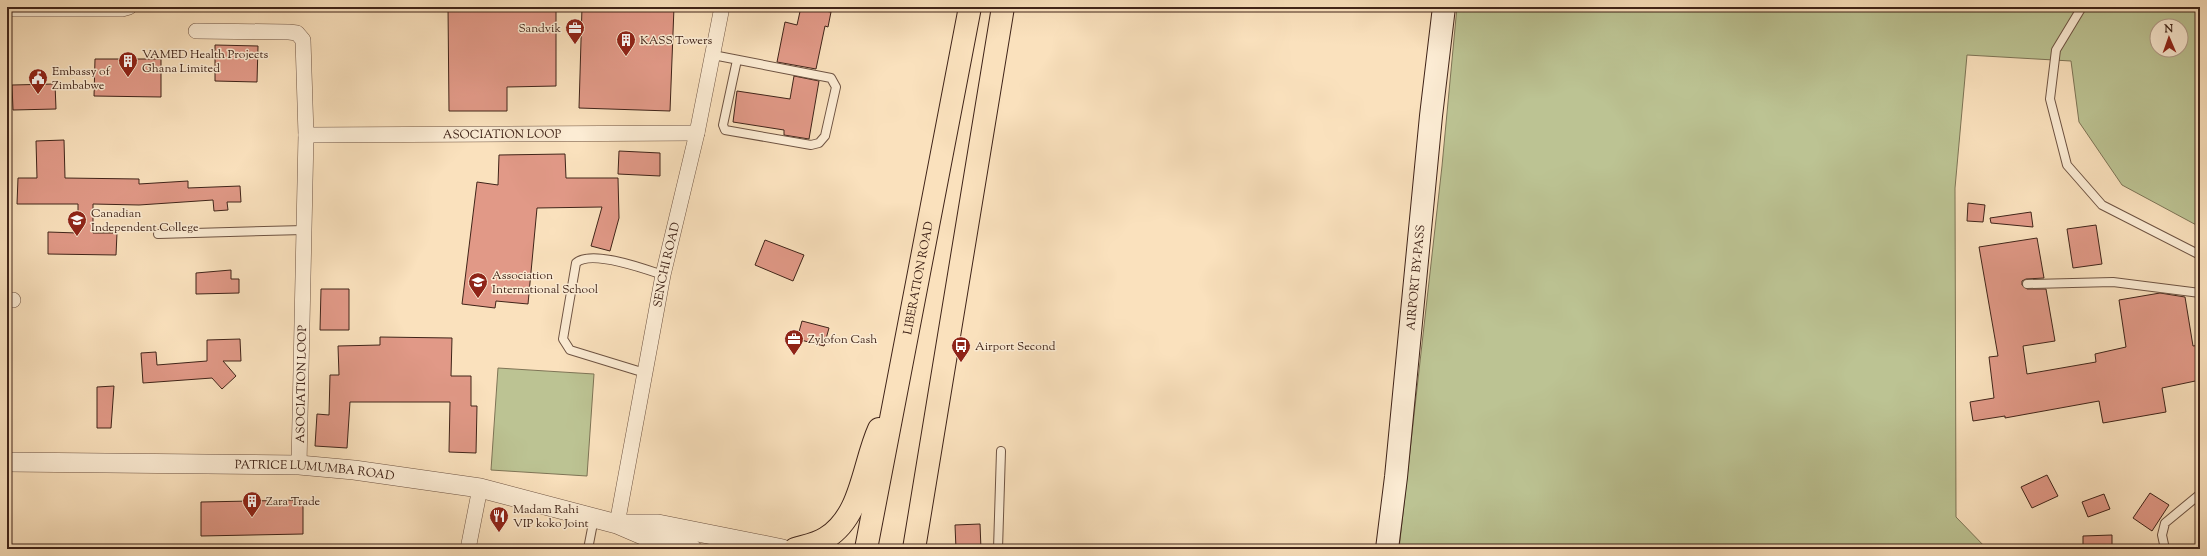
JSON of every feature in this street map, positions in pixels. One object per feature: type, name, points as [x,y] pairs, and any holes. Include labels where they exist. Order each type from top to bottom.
[{"type":"highway","name":"LIBERATION ROAD","points":[[866,549],[970,7]]},
{"type":"highway","points":[[914,549],[1003,7]]},
{"type":"highway","points":[[794,549],[826,538],[838,529],[848,515],[858,493],[871,446],[880,426],[893,408]]},
{"type":"main road","name":"AIRPORT BY-PASS","points":[[1387,549],[1396,477],[1431,116],[1444,7]]},
{"type":"street","points":[[7,9],[122,9],[129,7]]},
{"type":"street","name":"SENCHI ROAD","points":[[617,524],[663,274],[697,133],[722,7]]},
{"type":"street","name":"ASOCIATION LOOP","points":[[196,31],[298,33],[303,40],[306,135],[299,465]]},
{"type":"street","name":"ASOCIATION LOOP","points":[[306,135],[697,133]]},
{"type":"street","name":"PATRICE LUMUMBA ROAD","points":[[7,462],[299,465],[354,470],[480,488],[617,524],[652,539],[692,549]]},
{"type":"street","points":[[468,549],[480,488]]},
{"type":"street","name":"PATRICE LUMUMBA ROAD","points":[[617,524],[658,524],[783,549]]},
{"type":"lane","points":[[2082,7],[2056,50],[2050,99],[2067,165],[2102,205],[2200,255]]},
{"type":"lane","points":[[713,55],[831,78],[836,87],[825,136],[819,143],[811,145],[725,130],[722,125],[737,60]]},
{"type":"lane","points":[[158,234],[304,230]]},
{"type":"lane","points":[[645,373],[570,350],[565,344],[563,339],[576,263],[586,258],[594,258],[629,264],[663,274]]},
{"type":"lane","points":[[2026,284],[2113,282],[2200,293]]},
{"type":"lane","points":[[998,549],[1001,450]]},
{"type":"lane","points":[[2165,549],[2162,535],[2165,523],[2200,494]]},
{"type":"lane","points":[[588,549],[594,518]]},
{"type":"lane","points":[[504,549],[518,549]]},
{"type":"green space","points":[[1457,7],[2200,7],[2200,227],[2122,185],[2079,122],[2071,61],[1967,55],[1955,188],[1956,517],[1987,549],[1399,549],[1442,166]]},
{"type":"green space","points":[[498,368],[594,374],[587,476],[491,470]]},
{"type":"building","points":[[448,7],[556,7],[556,86],[507,87],[507,111],[449,111]]},
{"type":"building","name":"KASS Towers","points":[[582,7],[674,7],[670,111],[579,108]]},
{"type":"building","points":[[801,7],[831,12],[828,27],[825,26],[816,69],[777,62],[785,22],[797,25]]},
{"type":"building","points":[[215,45],[258,46],[257,82],[215,81]]},
{"type":"building","name":"VAMED Health Projects Ghana Limited","points":[[95,59],[161,59],[161,97],[94,96]]},
{"type":"building","points":[[794,76],[819,81],[809,139],[784,135],[784,130],[733,122],[737,91],[790,99]]},
{"type":"building","points":[[55,84],[56,109],[13,110],[12,85]]},
{"type":"building","points":[[64,140],[65,178],[139,179],[139,184],[188,181],[188,188],[240,186],[241,202],[227,202],[228,210],[214,211],[213,200],[139,205],[93,204],[93,233],[117,233],[116,255],[48,254],[48,232],[78,233],[78,204],[17,204],[18,178],[37,178],[36,141]]},
{"type":"building","points":[[619,151],[660,153],[660,176],[618,174]]},
{"type":"building","points":[[565,154],[566,178],[618,178],[619,218],[610,251],[591,246],[602,207],[537,208],[528,304],[496,301],[495,308],[462,304],[477,182],[498,185],[499,155]]},
{"type":"building","points":[[1968,203],[1985,205],[1983,222],[1967,221]]},
{"type":"building","points":[[2031,212],[2033,227],[1991,223],[1990,218]]},
{"type":"building","points":[[2096,225],[2102,264],[2073,268],[2067,229]]},
{"type":"building","points":[[2037,238],[2044,278],[2026,279],[2022,281],[2022,285],[2027,289],[2046,289],[2055,341],[2023,346],[2027,374],[2096,362],[2095,354],[2126,347],[2119,300],[2160,293],[2185,297],[2193,346],[2200,345],[2200,380],[2162,388],[2166,412],[2103,423],[2099,401],[2005,418],[2005,416],[1973,421],[1970,402],[1994,398],[1989,357],[1998,356],[1979,247]]},
{"type":"building","points":[[765,240],[804,255],[793,281],[755,265]]},
{"type":"building","points":[[231,270],[231,279],[239,279],[239,293],[196,294],[196,273]]},
{"type":"building","points":[[321,289],[349,289],[349,330],[320,330]]},
{"type":"building","points":[[802,321],[829,328],[824,346],[797,339]]},
{"type":"building","points":[[380,337],[452,338],[451,376],[471,376],[471,406],[477,406],[476,453],[449,452],[450,402],[350,402],[347,448],[315,446],[317,414],[329,415],[330,375],[339,375],[338,346],[380,345]]},
{"type":"building","points":[[240,339],[241,361],[223,361],[236,376],[222,389],[212,378],[143,383],[141,353],[156,352],[157,365],[207,361],[207,340]]},
{"type":"building","points":[[114,386],[111,428],[97,428],[97,387]]},
{"type":"building","points":[[2047,475],[2058,496],[2032,508],[2021,487]]},
{"type":"building","points":[[2150,493],[2169,505],[2152,531],[2133,518]]},
{"type":"building","points":[[2104,494],[2110,509],[2088,517],[2082,502]]},
{"type":"building","name":"Zara Trade","points":[[303,500],[303,534],[201,536],[201,502]]},
{"type":"building","points":[[980,524],[981,549],[956,549],[955,525]]},
{"type":"building","points":[[2112,535],[2112,549],[2083,549],[2083,536]]},
{"type":"place","name":"Sandvik","points":[[575,45]]},
{"type":"place","name":"KASS Towers","points":[[626,57]]},
{"type":"place","name":"VAMED Health Projects Ghana Limited","points":[[128,78]]},
{"type":"place","name":"Embassy of Zimbabwe","points":[[38,95]]},
{"type":"place","name":"Canadian Independent College","points":[[77,237]]},
{"type":"place","name":"Association International School","points":[[478,299]]},
{"type":"place","name":"Zylofon Cash","points":[[794,356]]},
{"type":"place","name":"Airport Second","points":[[961,363]]},
{"type":"place","name":"Zara Trade","points":[[252,518]]},
{"type":"place","name":"Madam Rahi VIP koko Joint","points":[[499,533]]}]
